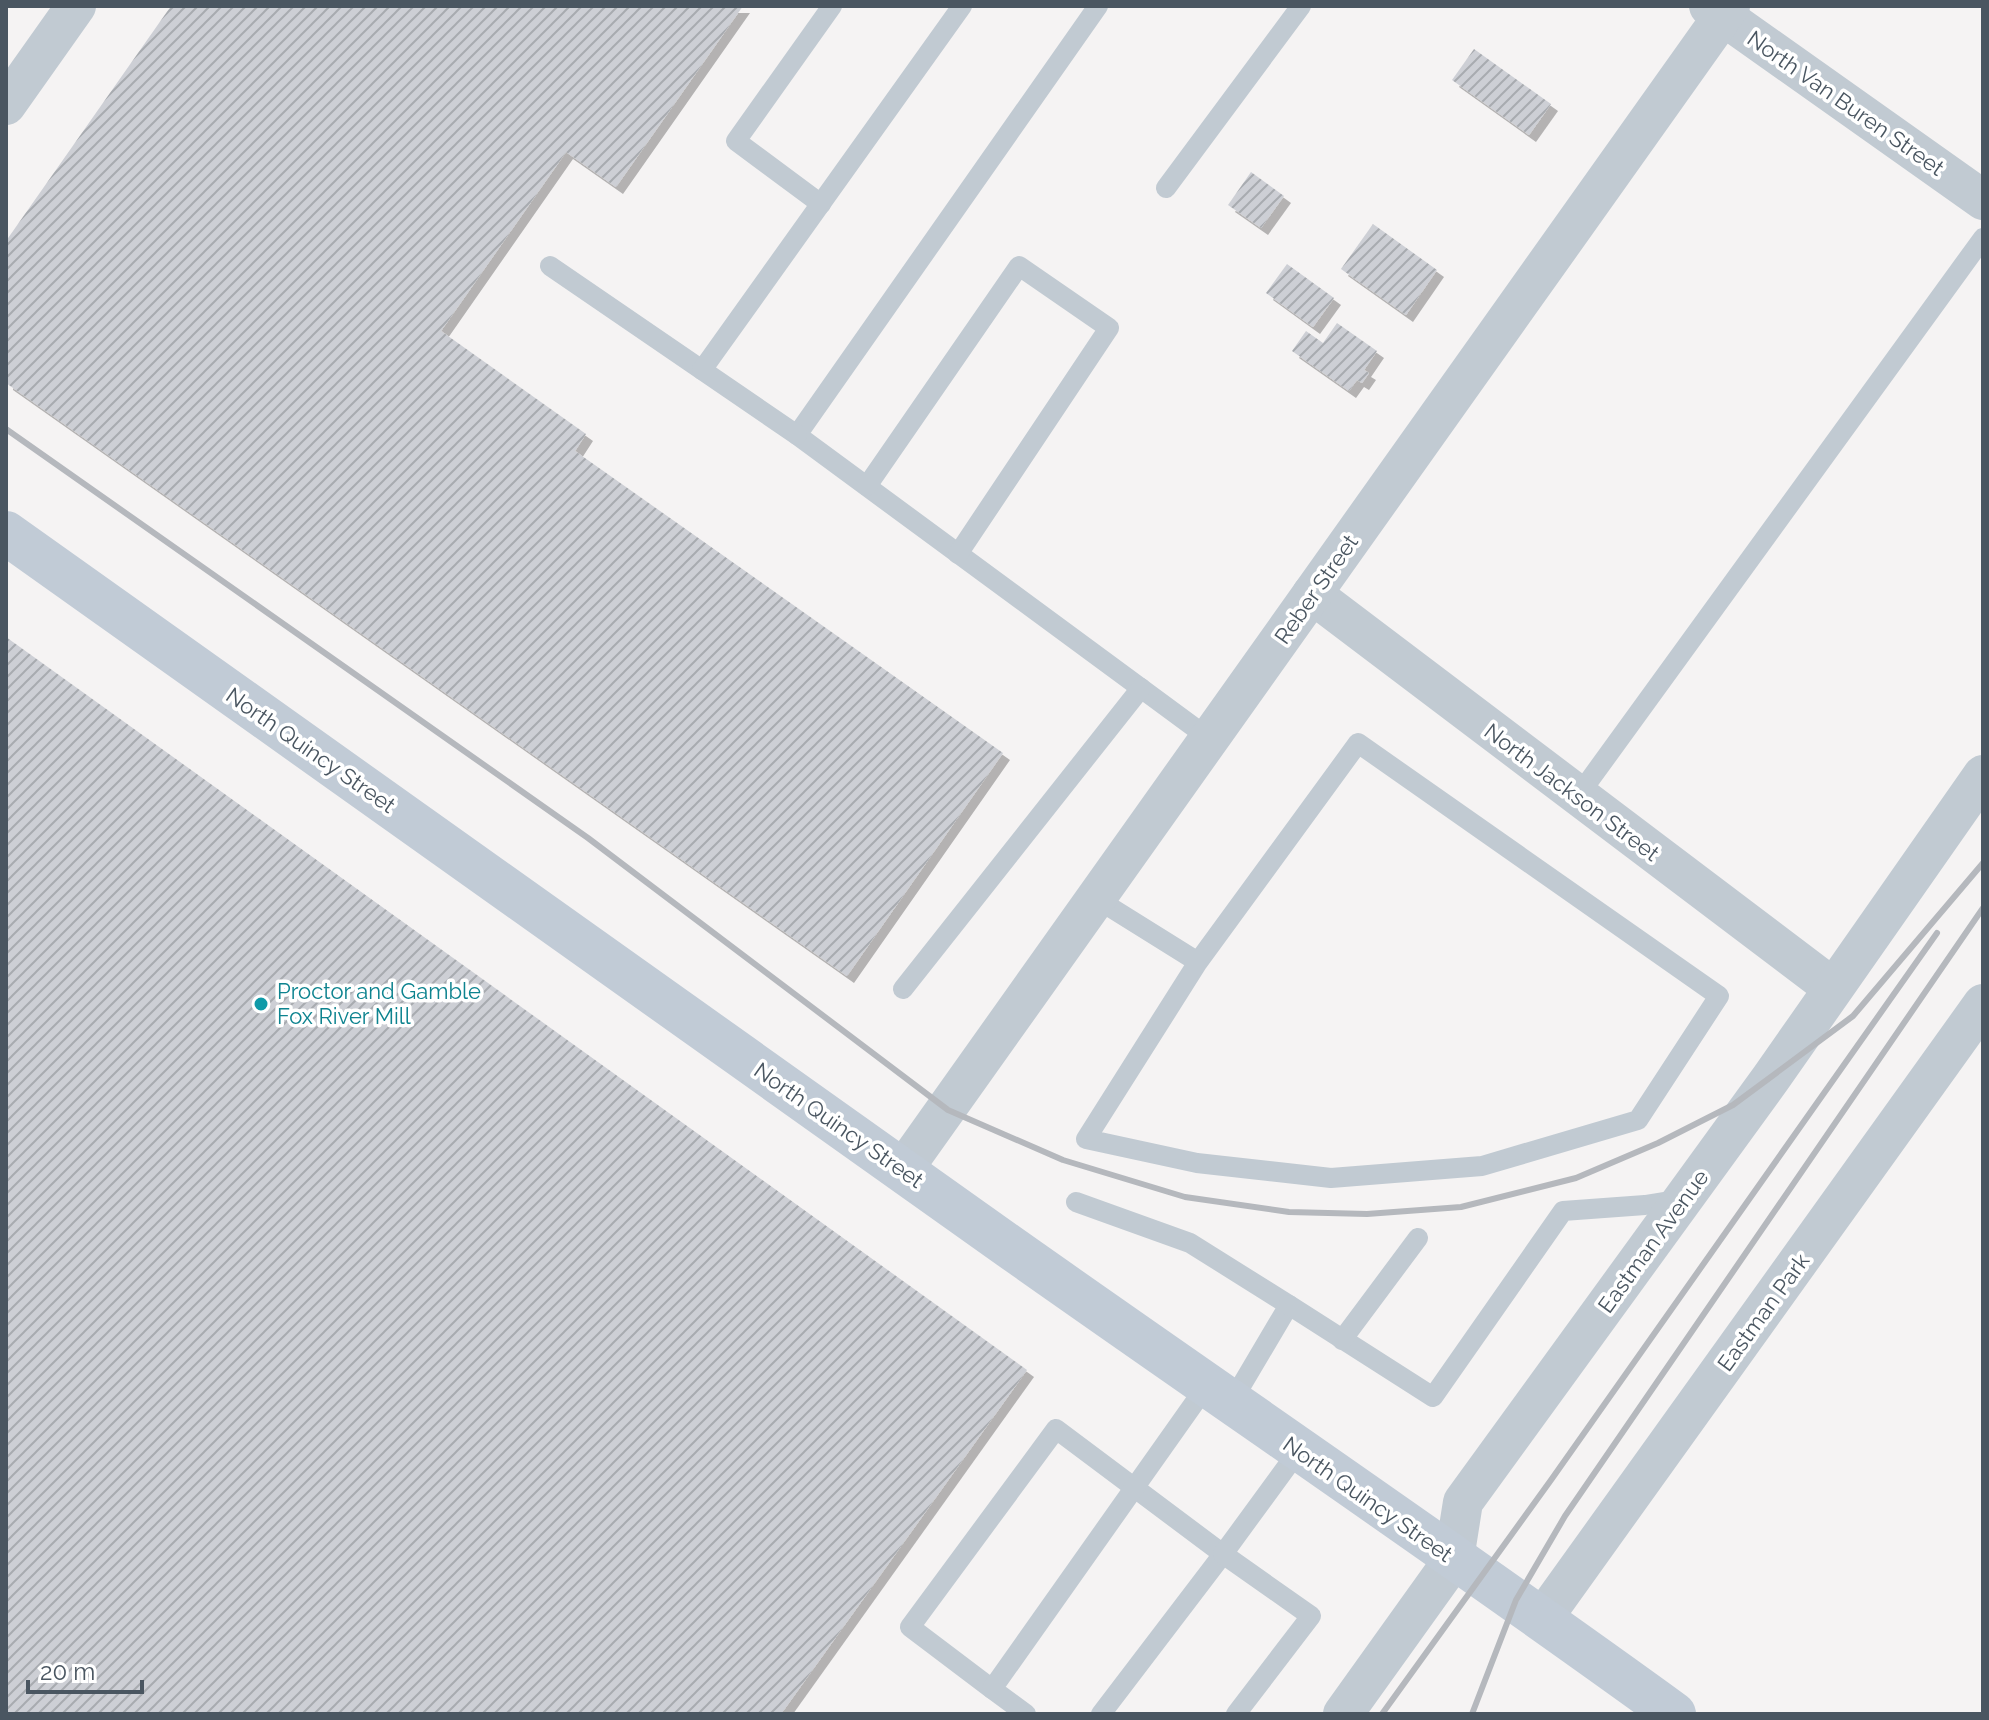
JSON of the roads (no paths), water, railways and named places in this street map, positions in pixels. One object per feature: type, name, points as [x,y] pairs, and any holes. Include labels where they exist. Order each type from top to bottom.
[{"type":"street","points":[[6,105],[76,6]]},
{"type":"street","name":"North Van Buren Street","points":[[1720,9],[1983,200]]},
{"type":"street","name":"Reber Street","points":[[902,1171],[1210,739],[1720,9]]},
{"type":"street","name":"North Quincy Street","points":[[6,533],[902,1171],[1674,1714]]},
{"type":"street","name":"North Jackson Street","points":[[1312,594],[1833,988]]},
{"type":"street","name":"Eastman Avenue","points":[[1343,1714],[1454,1559],[1463,1502],[1684,1198],[1983,775]]},
{"type":"street","name":"Eastman Park","points":[[1542,1619],[1969,1054],[1983,1004]]},
{"type":"lane","points":[[821,204],[736,141],[832,6]]},
{"type":"lane","points":[[702,370],[962,6]]},
{"type":"lane","points":[[797,435],[1098,6]]},
{"type":"lane","points":[[1166,188],[1301,6]]},
{"type":"lane","points":[[1578,796],[1983,238]]},
{"type":"lane","points":[[550,266],[797,435],[1210,739]]},
{"type":"lane","points":[[867,486],[1019,266],[1109,328],[958,554]]},
{"type":"lane","points":[[903,989],[1141,688]]},
{"type":"lane","points":[[1358,743],[1719,996],[1638,1120],[1482,1166],[1331,1178],[1197,1163],[1086,1139],[1198,962],[1358,743]]},
{"type":"lane","points":[[1097,899],[1198,962]]},
{"type":"lane","points":[[1076,1202],[1190,1243],[1433,1397],[1563,1211],[1645,1205],[1684,1198]]},
{"type":"lane","points":[[1342,1340],[1418,1238]]},
{"type":"lane","points":[[992,1689],[1137,1487],[1219,1394],[1289,1305]]},
{"type":"lane","points":[[1026,1714],[910,1627],[1056,1429],[1311,1616],[1236,1714]]},
{"type":"lane","points":[[1101,1714],[1299,1450]]},
{"type":"railway","points":[[6,429],[588,838],[948,1110],[1063,1160],[1185,1197],[1289,1212],[1367,1214],[1461,1207],[1576,1178],[1658,1143],[1733,1105],[1853,1016],[1983,863]]},
{"type":"railway","points":[[1472,1714],[1516,1600],[1565,1516],[1983,908]]},
{"type":"railway","points":[[1382,1714],[1937,933]]},
{"type":"place","name":"Proctor and Gamble Fox River Mill","points":[[261,1004]]}]
